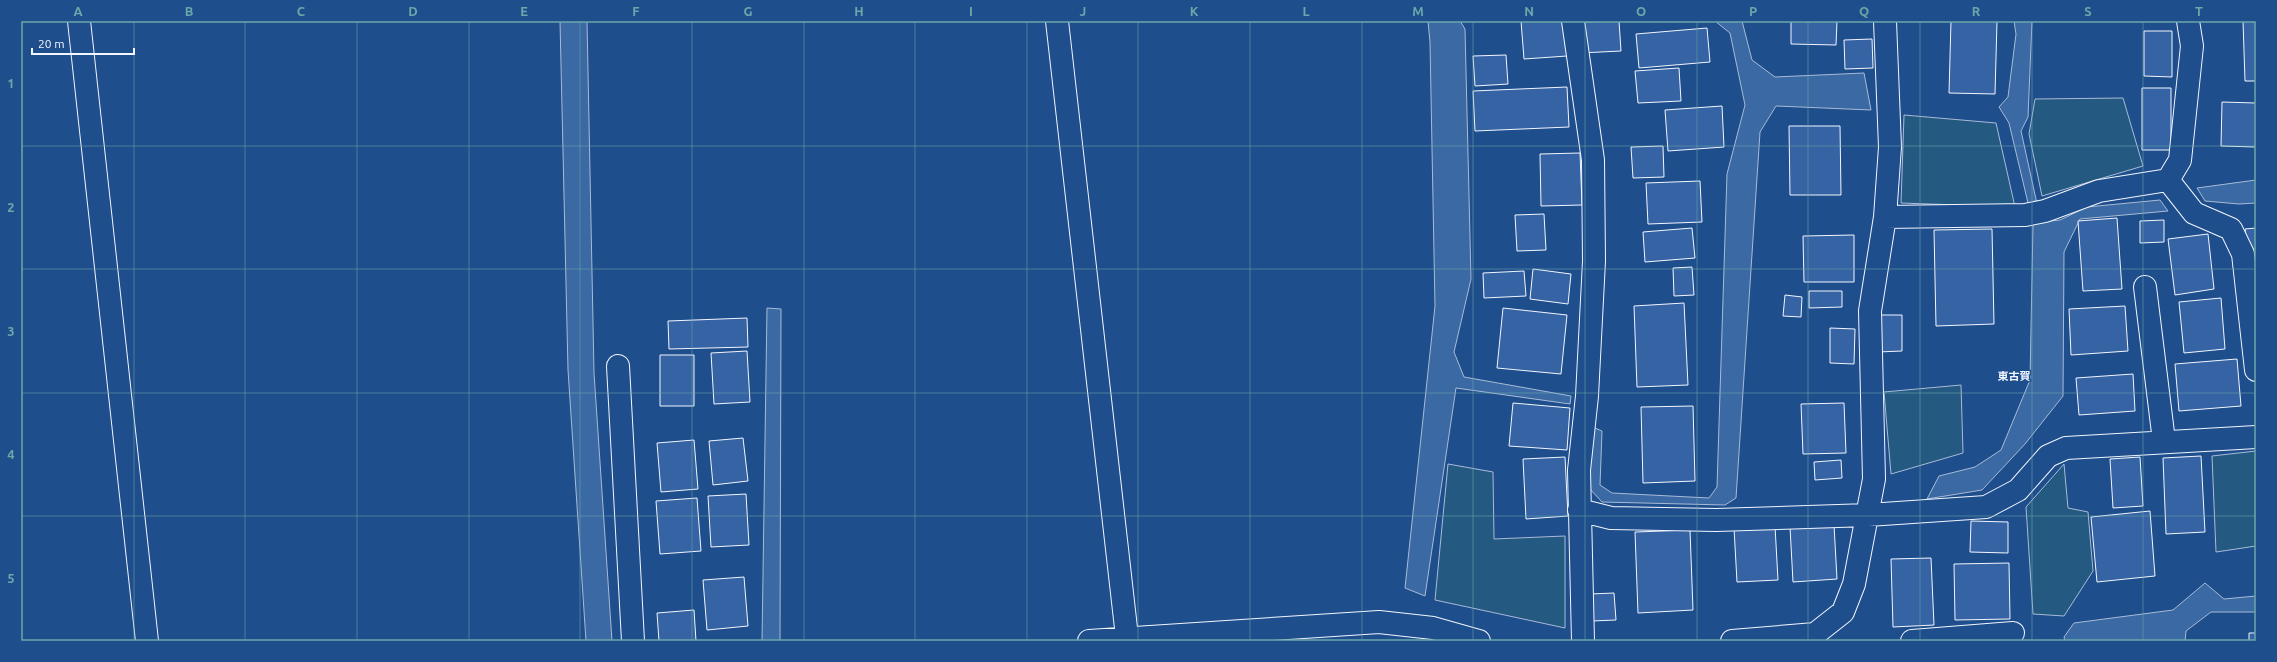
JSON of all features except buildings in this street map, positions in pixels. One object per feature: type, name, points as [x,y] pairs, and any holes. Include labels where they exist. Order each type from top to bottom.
[{"type":"street","points":[[79,21],[147,641]]},
{"type":"street","points":[[1057,21],[1127,637]]},
{"type":"street","points":[[1573,21],[1593,160],[1594,261],[1587,396],[1579,470],[1583,641]]},
{"type":"street","points":[[1732,641],[1820,638],[1843,612],[1854,584],[1874,479],[1870,311],[1886,217],[1890,147],[1885,21]]},
{"type":"street","points":[[2168,180],[2180,160],[2192,46],[2188,21]]},
{"type":"street","points":[[1886,217],[2035,213],[2099,190],[2168,180]]},
{"type":"street","points":[[2168,180],[2194,213],[2231,229],[2243,254],[2256,370]]},
{"type":"street","points":[[2145,287],[2164,442]]},
{"type":"street","points":[[618,366],[633,641]]},
{"type":"street","points":[[1579,510],[1611,518],[1709,520],[1868,515],[1986,507],[2018,490],[2048,456],[2066,448],[2256,437]]},
{"type":"street","points":[[1089,641],[1127,637],[1379,622],[1433,628],[1479,641]]},
{"type":"street","points":[[1912,641],[2013,634]]},
{"type":"shaded area","points":[[560,21],[587,21],[594,373],[612,641],[586,641],[568,370]]},
{"type":"shaded area","points":[[1428,21],[1460,21],[1465,29],[1471,279],[1454,352],[1464,377],[1571,396],[1570,404],[1456,388],[1425,596],[1405,588],[1435,306],[1430,42]]},
{"type":"shaded area","points":[[1715,21],[1742,21],[1752,60],[1775,77],[1864,73],[1871,110],[1776,106],[1760,132],[1736,498],[1725,505],[1602,502],[1589,488],[1592,435],[1595,428],[1602,431],[1600,485],[1612,493],[1709,498],[1717,487],[1727,174],[1745,105],[1730,33]]},
{"type":"shaded area","points":[[2014,21],[2032,21],[2028,117],[2021,131],[2041,222],[2060,220],[2087,207],[2160,200],[2168,211],[2080,219],[2064,252],[2063,396],[2025,444],[1982,490],[1927,499],[1939,476],[1975,467],[2001,450],[2030,380],[2033,224],[2009,123],[1999,107],[2008,97],[2016,34]]},
{"type":"shaded area","points":[[2123,98],[2143,166],[2042,196],[2029,134],[2035,99]]},
{"type":"shaded area","points":[[1904,115],[1996,123],[2015,207],[1901,203]]},
{"type":"shaded area","points":[[2256,180],[2256,203],[2239,204],[2205,201],[2197,188]]},
{"type":"shaded area","points":[[767,308],[781,309],[780,641],[762,641]]},
{"type":"shaded area","points":[[1961,385],[1963,453],[1891,474],[1884,392]]},
{"type":"shaded area","points":[[2256,451],[2256,546],[2216,552],[2212,456]]},
{"type":"shaded area","points":[[1448,464],[1493,472],[1494,539],[1565,536],[1565,628],[1435,600]]},
{"type":"shaded area","points":[[2064,464],[2068,508],[2088,512],[2093,571],[2064,616],[2033,614],[2026,507]]},
{"type":"shaded area","points":[[2205,583],[2224,599],[2256,596],[2256,612],[2211,612],[2186,631],[2185,641],[2065,641],[2064,637],[2074,623],[2173,610]]},
{"type":"district","name":"東古賀","points":[[2014,376]]}]
